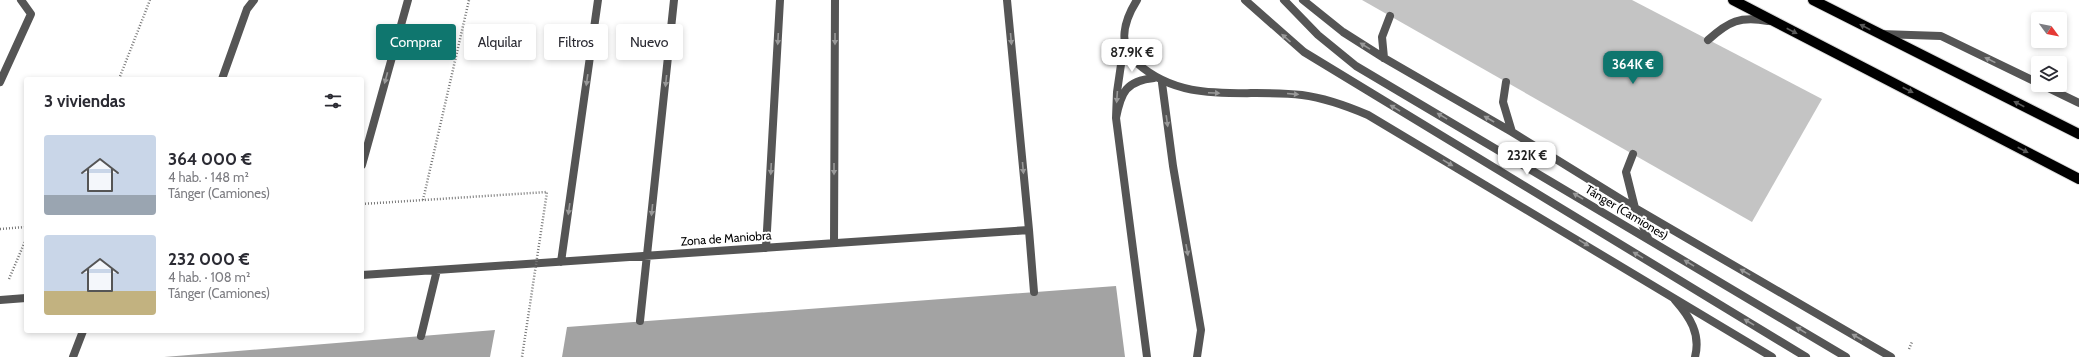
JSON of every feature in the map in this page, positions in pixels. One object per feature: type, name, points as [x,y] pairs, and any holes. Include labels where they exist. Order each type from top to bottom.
[{"type":"main road","points":[[1733,0],[2079,179]]},
{"type":"main road","points":[[1813,0],[2079,134]]},
{"type":"street","points":[[0,82],[31,14],[28,6],[21,0]]},
{"type":"street","points":[[223,77],[247,9],[254,0]]},
{"type":"street","points":[[364,158],[408,0]]},
{"type":"street","points":[[561,262],[598,0]]},
{"type":"street","points":[[640,321],[674,0]]},
{"type":"street","points":[[766,248],[780,0]]},
{"type":"street","points":[[834,243],[835,0]]},
{"type":"street","points":[[1007,0],[1034,292]]},
{"type":"street","points":[[1137,0],[1129,12],[1124,27],[1124,44],[1117,92],[1116,118],[1147,357]]},
{"type":"street","points":[[1245,0],[1286,38],[1304,52],[1806,357]]},
{"type":"street","name":"Tánger (Camiones)","points":[[1284,0],[1307,26],[1323,41],[1356,66],[1648,238],[1846,357]]},
{"type":"street","points":[[1300,0],[1306,2],[1343,32],[1384,58],[1512,132],[1635,208],[1891,357]]},
{"type":"street","points":[[1384,58],[1380,44],[1383,30],[1390,16]]},
{"type":"street","points":[[1708,40],[1727,23],[1738,19],[1755,18],[1777,23]]},
{"type":"street","points":[[1879,34],[1941,36],[2031,80]]},
{"type":"street","points":[[1124,44],[1130,57],[1138,66],[1162,83],[1182,89],[1199,92],[1293,94],[1326,99],[1347,105],[1368,115],[1772,357]]},
{"type":"street","points":[[1116,118],[1120,98],[1126,87],[1141,78],[1154,78]]},
{"type":"street","points":[[1506,82],[1502,96],[1512,132]]},
{"type":"street","points":[[1162,83],[1173,166],[1201,330],[1197,357]]},
{"type":"street","points":[[2056,92],[2079,103]]},
{"type":"street","points":[[1633,154],[1626,172],[1640,224],[1648,238]]},
{"type":"street","name":"Zona de Maniobra","points":[[364,275],[1029,230]]},
{"type":"street","points":[[421,336],[438,270]]},
{"type":"street","points":[[1672,296],[1693,323],[1698,345],[1696,357]]},
{"type":"street","points":[[0,300],[24,298]]},
{"type":"street","points":[[73,357],[82,333]]},
{"type":"path","points":[[120,77],[150,0]]},
{"type":"path","points":[[423,200],[469,0]]},
{"type":"path","points":[[364,204],[547,192],[522,357]]},
{"type":"path","points":[[0,229],[24,227]]},
{"type":"path","points":[[6,286],[24,244]]},
{"type":"shaded area","points":[[1116,286],[1125,357],[562,357],[567,327]]},
{"type":"shaded area","points":[[495,330],[490,357],[164,357]]},
{"type":"building","points":[[1362,0],[1632,0],[1822,99],[1752,222]]}]
